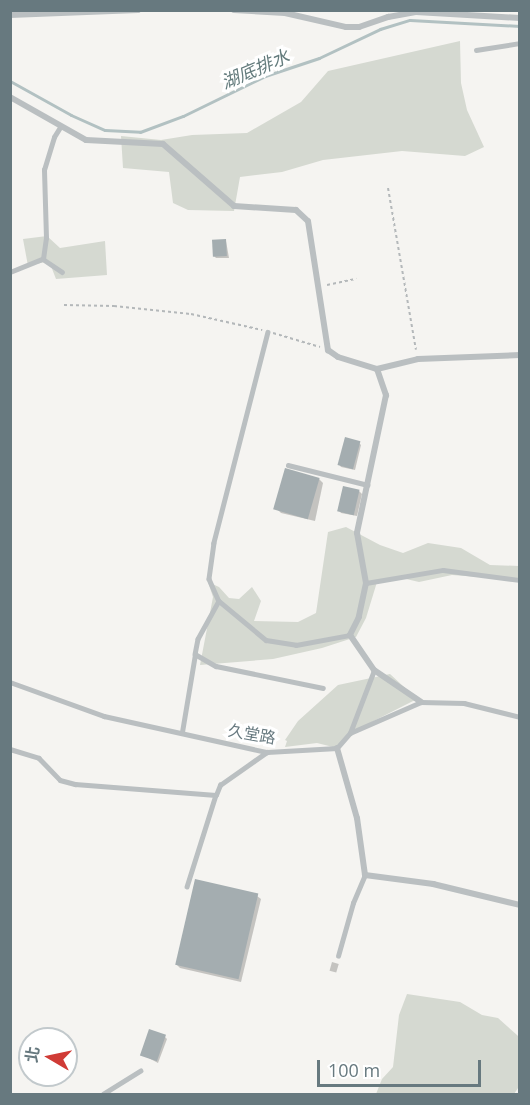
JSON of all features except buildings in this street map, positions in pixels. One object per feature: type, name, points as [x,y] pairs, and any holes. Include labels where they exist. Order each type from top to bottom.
[{"type":"street","points":[[10,15],[138,10]]},
{"type":"street","points":[[234,10],[285,13],[346,27],[359,27],[416,12],[519,18]]},
{"type":"street","points":[[10,97],[86,140],[163,144],[234,206],[296,210],[308,221],[328,350],[338,357],[377,369],[418,359],[519,355]]},
{"type":"street","points":[[377,369],[386,394],[357,533],[366,582],[359,617],[350,635],[374,670],[421,702]]},
{"type":"street","points":[[337,748],[357,818],[365,875],[433,884],[519,905]]},
{"type":"lane","points":[[476,50],[519,43]]},
{"type":"lane","points":[[43,259],[46,238],[44,171],[54,137],[61,126]]},
{"type":"lane","points":[[10,272],[43,259]]},
{"type":"lane","points":[[43,259],[62,272]]},
{"type":"lane","points":[[268,332],[214,543],[209,579],[219,601],[266,640],[296,645],[350,635]]},
{"type":"lane","points":[[288,465],[368,484]]},
{"type":"lane","points":[[366,582],[443,570],[519,580]]},
{"type":"lane","points":[[182,732],[198,639],[219,601]]},
{"type":"lane","points":[[195,654],[216,666],[323,688]]},
{"type":"lane","points":[[337,748],[350,734],[374,670]]},
{"type":"lane","name":"久堂路","points":[[10,681],[104,716],[267,752],[337,748]]},
{"type":"lane","points":[[350,734],[421,702],[464,703],[519,717]]},
{"type":"lane","points":[[10,749],[39,758],[60,780],[75,784],[216,795]]},
{"type":"lane","points":[[187,887],[220,785],[267,752]]},
{"type":"lane","points":[[338,956],[353,903],[365,875]]},
{"type":"lane","points":[[103,1095],[140,1071]]},
{"type":"path","points":[[388,188],[418,359]]},
{"type":"path","points":[[318,287],[356,279]]},
{"type":"path","points":[[64,305],[114,306],[191,314],[268,332],[328,350]]},
{"type":"shaded area","points":[[460,41],[461,83],[467,110],[484,147],[465,156],[402,151],[323,160],[282,172],[240,177],[234,211],[188,210],[173,203],[169,172],[123,168],[121,136],[161,140],[192,135],[247,133],[301,102],[328,71]]},
{"type":"shaded area","points":[[47,236],[60,248],[105,241],[107,275],[56,279],[49,261],[28,266],[23,239]]},
{"type":"shaded area","points":[[346,527],[380,545],[403,553],[428,543],[461,548],[490,565],[519,566],[519,580],[452,575],[419,582],[402,578],[377,582],[366,618],[356,637],[322,648],[273,659],[200,665],[213,597],[208,582],[219,587],[229,598],[239,599],[252,587],[261,601],[254,621],[298,622],[316,613],[328,532]]},
{"type":"shaded area","points":[[390,674],[417,699],[350,733],[337,748],[317,743],[285,747],[287,741],[285,740],[298,721],[338,685]]},
{"type":"shaded area","points":[[407,994],[460,1002],[482,1015],[498,1018],[517,1035],[520,1038],[520,1085],[514,1094],[376,1094],[382,1079],[393,1067],[399,1015]]},
{"type":"waterway","name":"湖底排水","points":[[10,81],[71,115],[105,130],[140,132],[183,116],[265,76],[319,58],[380,29],[410,20],[520,26]]}]
